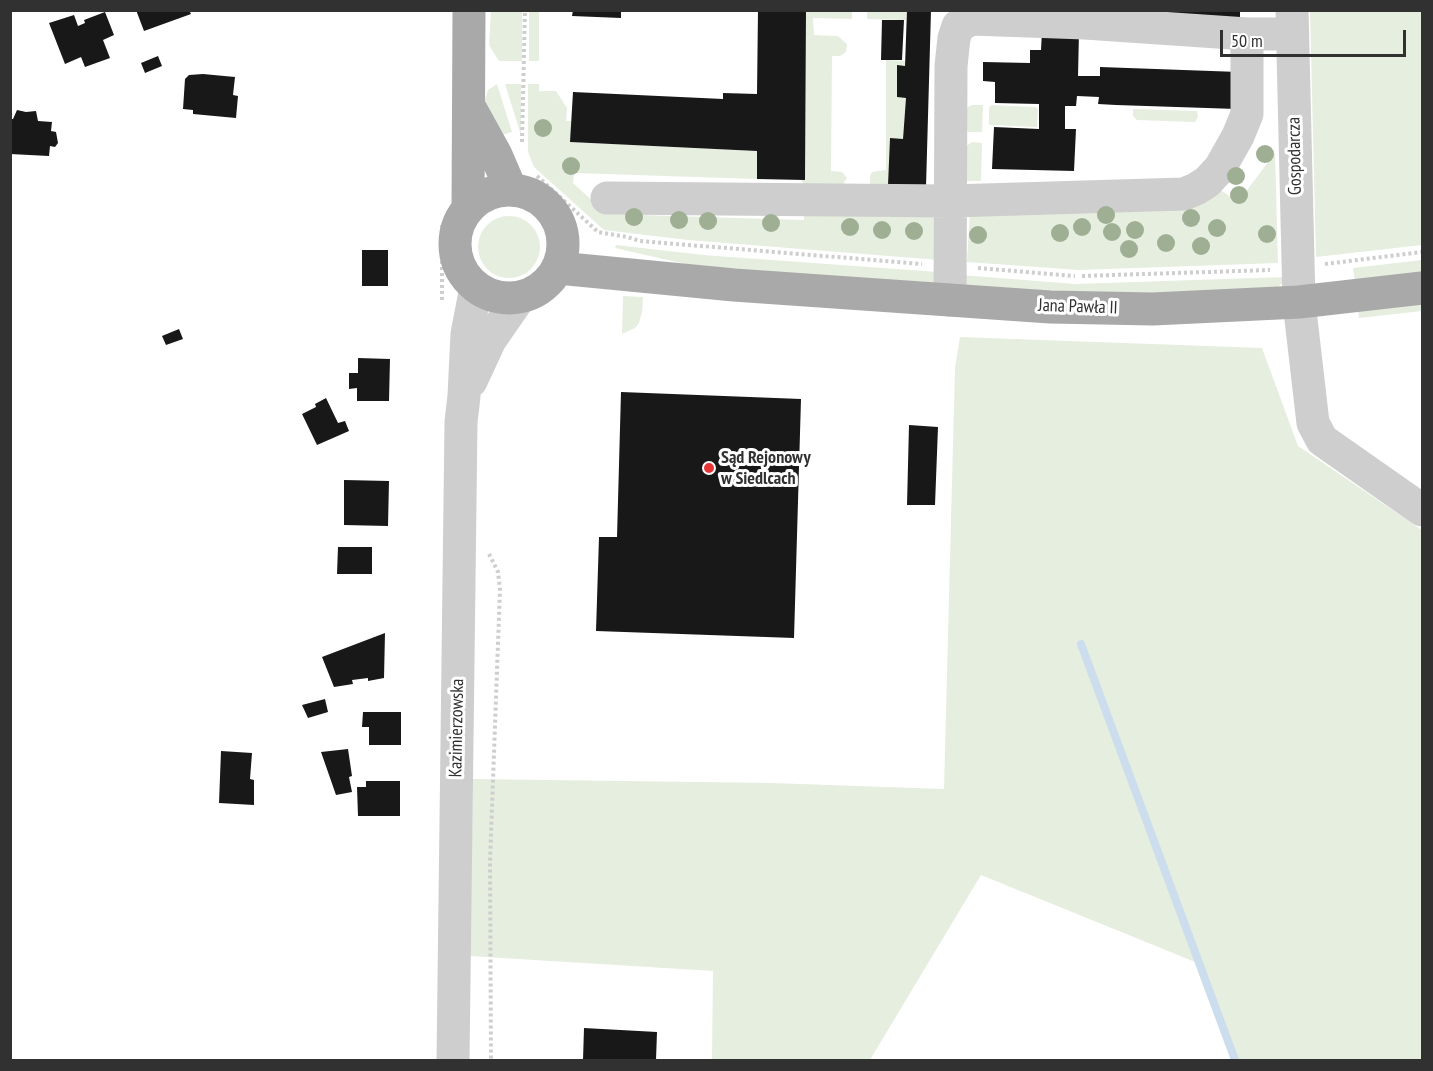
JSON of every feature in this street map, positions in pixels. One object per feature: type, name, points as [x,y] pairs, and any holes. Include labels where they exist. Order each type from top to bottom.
[{"type":"main road","points":[[468,209],[469,10]]},
{"type":"main road","points":[[468,104],[496,155],[522,179],[524,192],[537,197],[548,206],[556,216],[561,228],[561,255],[548,282],[535,292],[519,298],[502,298],[488,294],[466,277],[455,250],[456,235],[460,221],[468,209],[480,198],[522,179]]},
{"type":"main road","name":"Jana Pawła II","points":[[561,255],[734,285],[1050,307],[1153,309],[1299,302],[1422,288]]},
{"type":"street","points":[[950,300],[953,47],[958,26],[972,19],[1084,23],[1247,34],[1292,22]]},
{"type":"street","name":"Gospodarcza","points":[[1292,22],[1299,302],[1313,423],[1322,440],[1422,510]]},
{"type":"street","points":[[607,198],[951,201],[1184,194],[1207,182],[1220,168],[1247,114],[1247,34]]},
{"type":"street","name":"Kazimierzowska","points":[[453,1060],[461,422],[467,334],[476,287]]},
{"type":"street","name":"Kazimierzowska","points":[[464,396],[490,340],[519,298]]},
{"type":"path","points":[[522,145],[525,10]]},
{"type":"path","points":[[522,179],[536,176],[598,232],[640,241],[1079,276],[1281,269]]},
{"type":"path","points":[[610,241],[612,235]]},
{"type":"path","points":[[1324,264],[1422,252]]},
{"type":"path","points":[[488,550],[498,572],[500,589],[490,862],[491,1060]]},
{"type":"green space","points":[[491,11],[522,11],[522,61],[499,61],[497,58],[489,45]]},
{"type":"green space","points":[[529,11],[539,11],[539,61],[529,61]]},
{"type":"green space","points":[[806,11],[852,11],[852,19],[813,18],[814,35],[838,36],[847,44],[846,52],[840,56],[832,56],[831,171],[842,172],[847,178],[842,186],[808,190],[801,180],[805,180]]},
{"type":"green space","points":[[867,11],[907,11],[906,20],[867,19]]},
{"type":"green space","points":[[1310,11],[1422,11],[1422,245],[1316,257]]},
{"type":"green space","points":[[886,60],[905,61],[905,66],[897,66],[897,97],[906,98],[903,139],[890,139],[888,185],[870,184],[872,172],[886,170]]},
{"type":"green space","points":[[497,84],[512,132],[496,137],[485,100],[488,90]]},
{"type":"green space","points":[[505,84],[521,84],[521,135]]},
{"type":"green space","points":[[528,84],[539,84],[539,91],[556,91],[567,108],[566,121],[571,121],[571,142],[757,151],[757,179],[574,173],[573,183],[607,214],[804,220],[804,215],[937,211],[939,260],[688,240],[604,230],[534,167],[528,152]]},
{"type":"green space","points":[[972,105],[983,105],[982,132],[968,132],[964,125],[964,109]]},
{"type":"green space","points":[[991,105],[1035,107],[1038,109],[1037,127],[989,125]]},
{"type":"green space","points":[[1133,109],[1197,111],[1198,117],[1195,122],[1137,120],[1133,116]]},
{"type":"green space","points":[[972,142],[982,143],[981,181],[964,181],[963,148]]},
{"type":"green space","points":[[1275,153],[1278,263],[1079,270],[967,262],[970,210],[1215,186],[1238,202]]},
{"type":"green space","points":[[509,216],[531,225],[540,247],[531,269],[509,278],[487,269],[478,247],[487,225]]},
{"type":"green space","points":[[616,245],[703,255],[938,272],[938,283],[703,268],[615,248]]},
{"type":"green space","points":[[1422,260],[1422,274],[1355,282],[1353,268]]},
{"type":"green space","points":[[961,275],[1075,284],[1285,277],[1284,282],[1275,289],[1157,294],[965,289]]},
{"type":"green space","points":[[623,296],[643,297],[639,323],[635,328],[622,334]]},
{"type":"green space","points":[[1422,300],[1422,311],[1359,318],[1358,309]]},
{"type":"green space","points":[[960,337],[1262,348],[1298,446],[1422,530],[1422,1060],[1234,1060],[1200,964],[981,875],[870,1060],[712,1060],[713,971],[470,956],[473,779],[772,783],[944,789],[955,368]]},
{"type":"building","points":[[136,10],[189,10],[191,14],[144,31]]},
{"type":"building","points":[[573,10],[621,10],[621,18],[572,16]]},
{"type":"building","points":[[758,10],[806,10],[805,180],[757,179],[757,151],[570,142],[573,92],[723,99],[723,93],[757,94]]},
{"type":"building","points":[[907,10],[931,10],[926,187],[888,185],[890,138],[903,139],[906,98],[897,97],[897,65],[905,66]]},
{"type":"building","points":[[1088,10],[1240,10],[1240,20]]},
{"type":"building","points":[[105,12],[114,35],[103,40],[110,58],[85,67],[81,57],[65,64],[49,23],[74,15],[78,26],[85,23],[84,20]]},
{"type":"building","points":[[882,20],[904,20],[902,60],[881,60]]},
{"type":"building","points":[[1042,31],[1079,32],[1078,76],[1100,76],[1100,67],[1239,72],[1237,109],[1098,104],[1099,97],[1077,96],[1076,106],[1065,106],[1065,129],[1076,129],[1074,171],[992,169],[994,127],[1039,129],[1039,104],[995,103],[995,82],[983,81],[983,62],[1030,63],[1030,50],[1041,50]]},
{"type":"building","points":[[158,56],[162,66],[145,73],[141,63]]},
{"type":"building","points":[[189,75],[235,77],[233,95],[238,96],[236,118],[193,114],[193,110],[183,109],[185,79]]},
{"type":"building","points":[[17,110],[36,111],[38,121],[52,122],[51,131],[56,132],[58,143],[55,147],[50,146],[49,156],[10,154],[10,119],[13,119]]},
{"type":"building","points":[[362,250],[388,250],[388,286],[362,286]]},
{"type":"building","points":[[179,329],[183,339],[166,345],[162,336]]},
{"type":"building","points":[[358,358],[390,359],[389,401],[357,401],[357,388],[349,389],[349,373],[358,373]]},
{"type":"building","name":"Sąd Rejonowy w Siedlcach","points":[[621,392],[801,399],[794,638],[596,631],[599,537],[617,537]]},
{"type":"building","points":[[326,398],[338,423],[345,421],[349,431],[317,445],[302,414],[316,407],[315,404]]},
{"type":"building","points":[[909,425],[938,427],[935,505],[907,505]]},
{"type":"building","points":[[344,480],[389,481],[388,526],[344,525]]},
{"type":"building","points":[[338,547],[372,547],[372,574],[337,574]]},
{"type":"building","points":[[385,633],[384,678],[368,681],[368,678],[352,680],[353,684],[334,687],[322,657]]},
{"type":"building","points":[[325,699],[328,712],[308,718],[302,705]]},
{"type":"building","points":[[363,712],[401,712],[401,745],[369,745],[369,727],[362,727]]},
{"type":"building","points":[[348,749],[352,792],[336,795],[321,752]]},
{"type":"building","points":[[221,751],[252,753],[250,779],[254,780],[254,805],[219,803]]},
{"type":"building","points":[[366,781],[400,781],[400,816],[358,816],[357,787],[366,787]]},
{"type":"building","points":[[584,1028],[657,1032],[656,1060],[583,1060]]},
{"type":"waterway","points":[[1081,644],[1235,1060]]},
{"type":"place","name":"Sąd Rejonowy w Siedlcach","points":[[709,468]]}]
